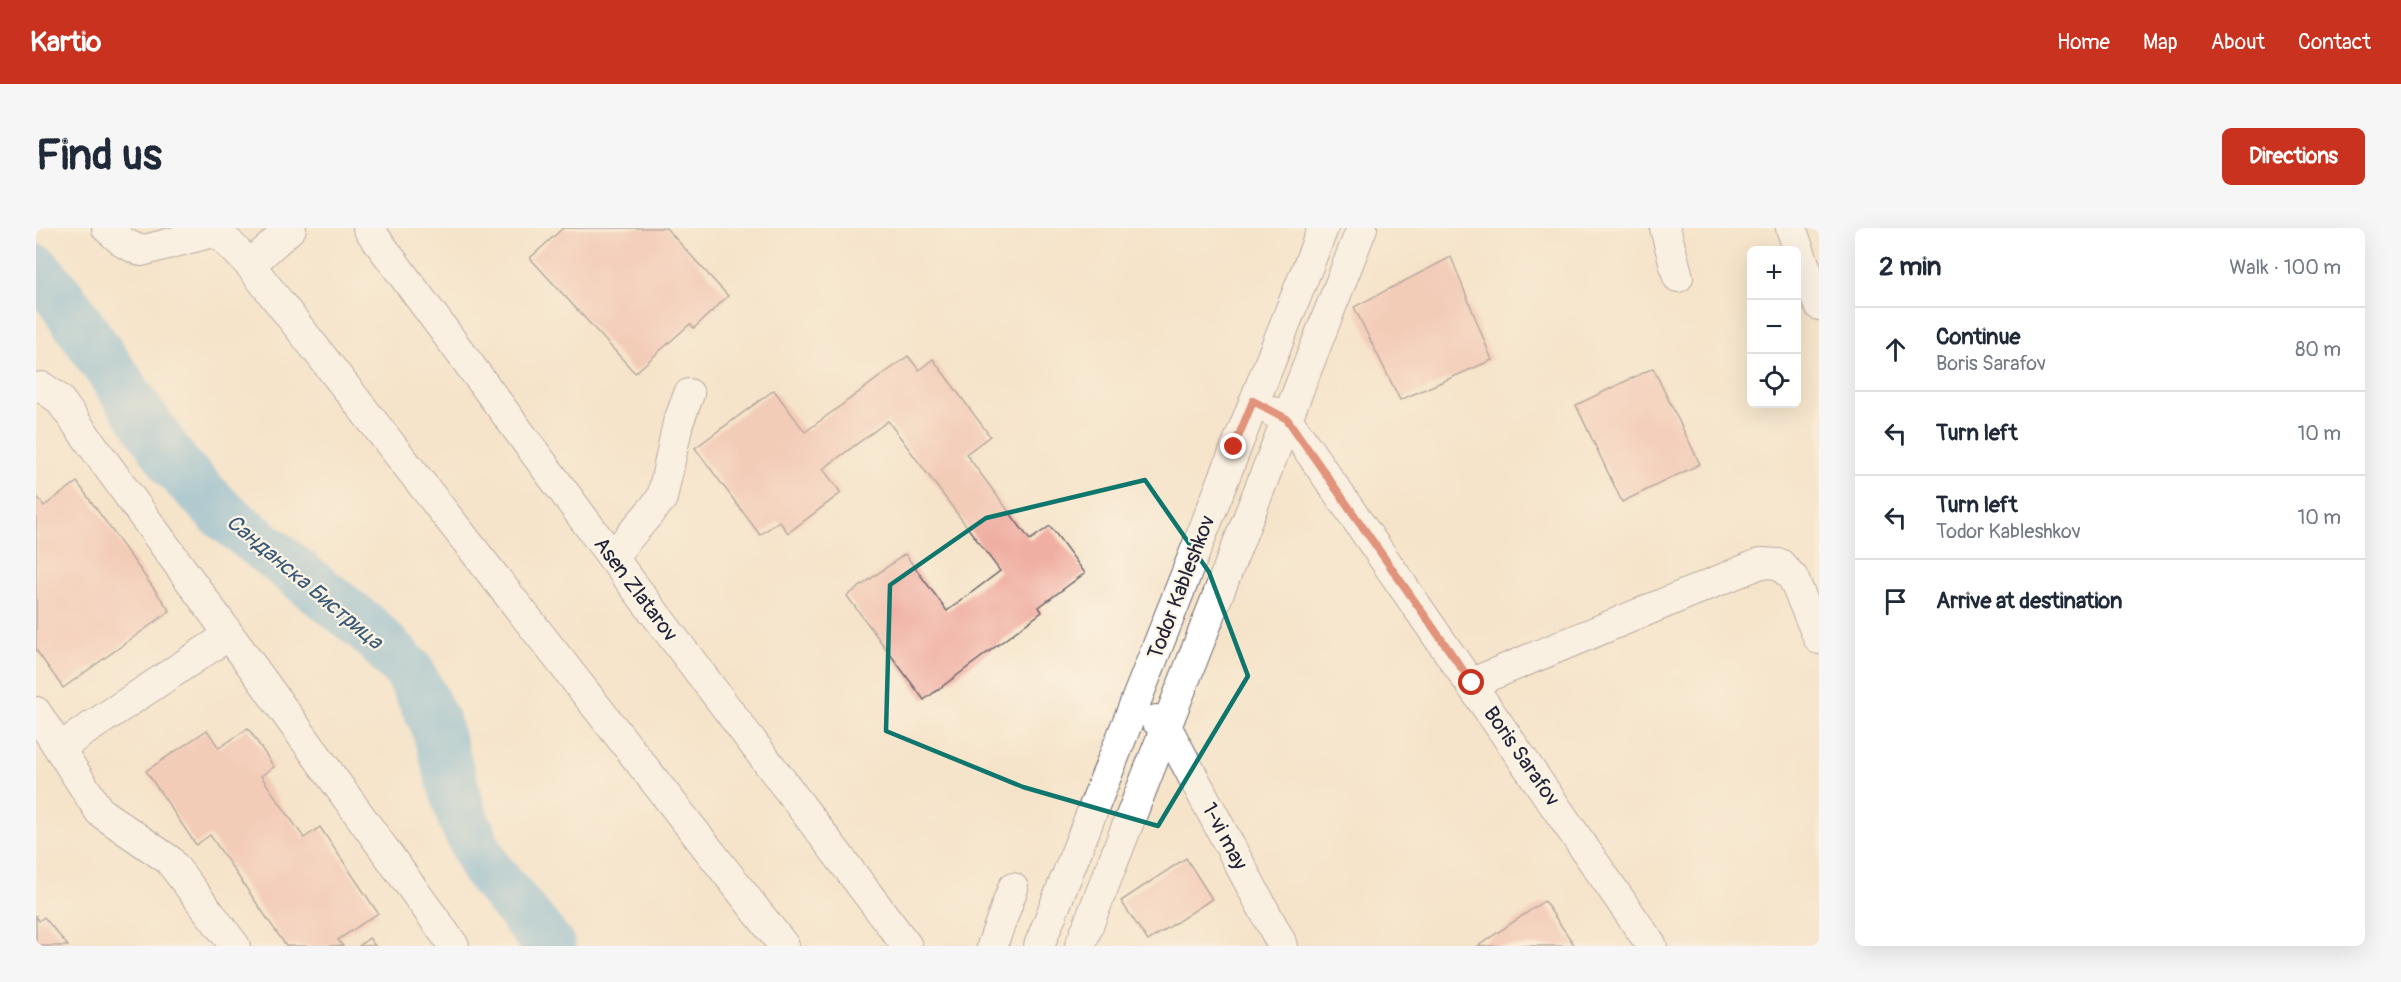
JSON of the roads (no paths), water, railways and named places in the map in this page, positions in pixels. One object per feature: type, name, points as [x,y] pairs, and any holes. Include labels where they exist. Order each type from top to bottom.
[{"type":"street","points":[[107,228],[124,243],[141,251],[213,232],[223,237],[250,265],[784,946]]},
{"type":"street","points":[[250,265],[291,228]]},
{"type":"street","name":"Asen Zlatarov","points":[[368,228],[612,558],[907,946]]},
{"type":"street","name":"Todor Kableshkov","points":[[1039,946],[1323,228]]},
{"type":"street","name":"Todor Kableshkov","points":[[1080,946],[1362,228]]},
{"type":"street","points":[[1665,228],[1678,277]]},
{"type":"street","points":[[1791,228],[1819,305]]},
{"type":"street","points":[[36,388],[42,387],[59,399],[454,946]]},
{"type":"street","points":[[612,558],[662,498],[678,423],[689,394]]},
{"type":"street","points":[[1253,401],[1287,419]]},
{"type":"street","name":"Boris Sarafov","points":[[1287,419],[1652,946]]},
{"type":"street","points":[[1472,683],[1761,563],[1780,564],[1793,578],[1819,639]]},
{"type":"street","points":[[59,748],[229,635]]},
{"type":"street","points":[[1132,708],[1166,726]]},
{"type":"street","points":[[36,712],[100,812],[169,860],[235,946]]},
{"type":"street","name":"1-vi may","points":[[1166,726],[1283,946]]},
{"type":"street","points":[[992,946],[1013,888]]},
{"type":"waterway","name":"Санданска Бистрица","points":[[36,269],[62,300],[176,466],[220,512],[368,629],[409,671],[435,723],[462,816],[485,867],[550,946]]}]
